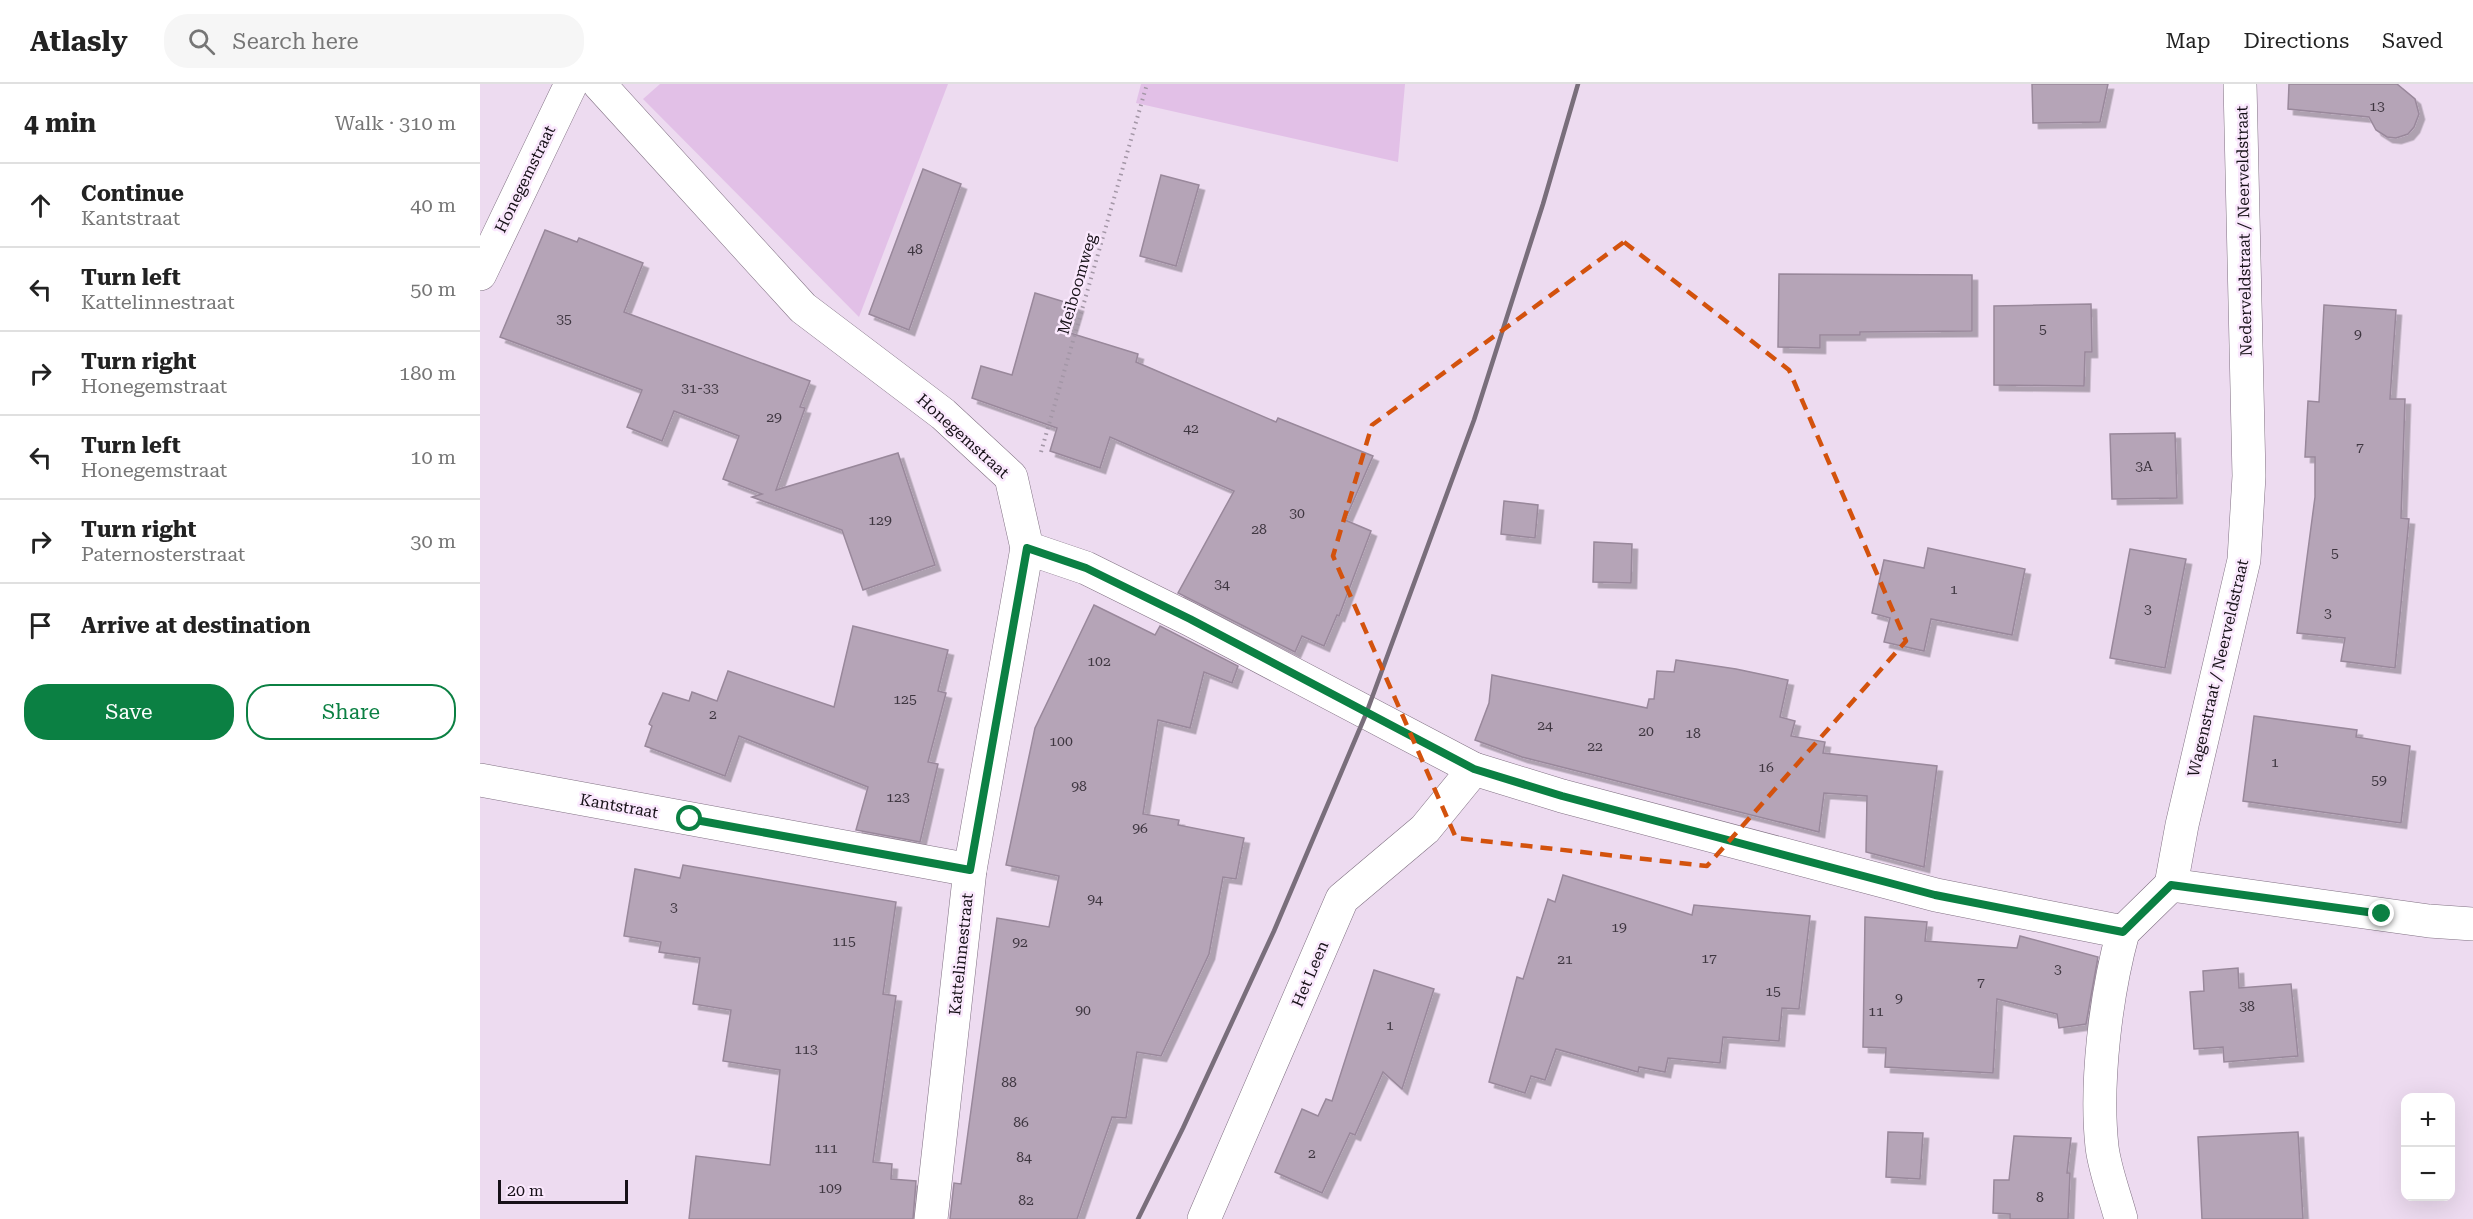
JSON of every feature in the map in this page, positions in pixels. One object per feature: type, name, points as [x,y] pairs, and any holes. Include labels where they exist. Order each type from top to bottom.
[{"type":"street","name":"Honegemstraat","points":[[480,274],[571,84]]},
{"type":"street","name":"Honegemstraat","points":[[599,84],[803,308],[943,414],[1011,477],[1027,548]]},
{"type":"street","name":"Nederveldstraat / Neerveldstraat","points":[[2240,84],[2247,378]]},
{"type":"street","name":"Wagenstraat / Neerveldstraat","points":[[2171,885],[2182,825],[2244,560],[2249,476],[2247,378]]},
{"type":"street","points":[[1027,548],[1096,573],[1474,769],[1562,796],[1935,895],[2123,932]]},
{"type":"street","name":"Kattelinnestraat","points":[[931,1219],[970,870],[1027,548]]},
{"type":"street","name":"Het Leen","points":[[1204,1219],[1342,899],[1425,829],[1474,769]]},
{"type":"street","name":"Kantstraat","points":[[480,780],[970,870]]},
{"type":"street","points":[[2121,1219],[2103,1149],[2101,1073],[2116,958],[2123,932],[2171,885],[2428,921],[2473,924]]},
{"type":"path","name":"Meiboomweg","points":[[1011,477],[1039,458],[1147,84]]},
{"type":"highlighted area","points":[[1624,242],[1789,370],[1906,641],[1707,866],[1456,838],[1333,556],[1372,425]]},
{"type":"shaded area","points":[[660,84],[948,84],[859,317],[643,99]]},
{"type":"shaded area","points":[[1141,84],[1405,84],[1398,162],[1136,103]]},
{"type":"building","points":[[2032,84],[2108,84],[2100,122],[2033,123]]},
{"type":"building","points":[[2289,84],[2397,84],[2415,99],[2419,114],[2414,127],[2408,134],[2396,138],[2387,137],[2376,130],[2369,117],[2288,109]]},
{"type":"building","points":[[923,169],[961,184],[909,330],[869,314]]},
{"type":"building","points":[[1161,175],[1199,185],[1176,266],[1140,256]]},
{"type":"building","points":[[545,230],[577,242],[579,238],[643,263],[624,312],[810,381],[800,407],[805,408],[776,490],[898,453],[935,565],[863,590],[842,530],[752,497],[762,494],[723,479],[739,436],[674,411],[662,441],[627,427],[642,390],[500,337]]},
{"type":"building","points":[[1779,274],[1972,275],[1972,331],[1860,332],[1860,335],[1820,335],[1820,348],[1778,347]]},
{"type":"building","points":[[1035,293],[1078,306],[1070,333],[1138,354],[1136,362],[1276,422],[1278,418],[1373,456],[1345,520],[1371,531],[1339,616],[1337,615],[1324,646],[1302,636],[1295,652],[1178,593],[1234,491],[1110,437],[1100,468],[1050,451],[1057,428],[972,398],[981,366],[1012,375]]},
{"type":"building","points":[[2091,304],[2092,352],[2085,352],[2084,386],[1994,385],[1994,306]]},
{"type":"building","points":[[2324,305],[2396,310],[2390,399],[2405,399],[2401,518],[2409,519],[2395,668],[2341,661],[2345,638],[2297,633],[2315,497],[2315,457],[2305,457],[2308,401],[2319,402]]},
{"type":"building","points":[[2175,433],[2177,498],[2112,499],[2110,434]]},
{"type":"building","points":[[1504,501],[1538,505],[1535,538],[1501,534]]},
{"type":"building","points":[[1594,542],[1632,544],[1631,583],[1593,582]]},
{"type":"building","points":[[1928,548],[2025,569],[2012,635],[1931,619],[1924,651],[1884,642],[1890,618],[1872,613],[1884,560],[1924,568]]},
{"type":"building","points":[[2130,549],[2186,559],[2165,668],[2110,658]]},
{"type":"building","points":[[1094,605],[1155,635],[1160,626],[1238,666],[1232,683],[1204,672],[1190,728],[1158,720],[1143,814],[1179,820],[1178,825],[1244,838],[1236,879],[1223,877],[1209,954],[1161,1056],[1137,1052],[1126,1118],[1112,1117],[1077,1219],[950,1219],[954,1183],[961,1184],[997,918],[1049,927],[1059,876],[1006,865],[1035,728]]},
{"type":"building","points":[[853,626],[948,650],[938,691],[946,693],[928,762],[938,764],[920,842],[856,830],[868,787],[739,736],[725,776],[645,746],[652,726],[649,724],[663,693],[689,701],[692,692],[717,701],[728,671],[834,707]]},
{"type":"building","points":[[1676,660],[1788,680],[1780,717],[1795,721],[1791,736],[1825,742],[1823,753],[1937,766],[1924,867],[1866,852],[1867,796],[1824,793],[1819,832],[1522,757],[1475,740],[1489,703],[1492,675],[1647,708],[1649,699],[1654,699],[1657,671],[1674,672]]},
{"type":"building","points":[[2254,716],[2357,730],[2356,737],[2410,746],[2401,823],[2243,801]]},
{"type":"building","points":[[683,865],[896,902],[883,994],[896,996],[873,1162],[892,1164],[891,1179],[916,1181],[913,1219],[689,1219],[696,1156],[770,1165],[780,1070],[723,1061],[731,1010],[693,1004],[700,958],[659,952],[661,942],[624,936],[635,869],[680,878]]},
{"type":"building","points":[[1563,875],[1692,915],[1694,905],[1810,916],[1799,1009],[1782,1008],[1779,1041],[1723,1037],[1720,1063],[1668,1058],[1665,1072],[1639,1067],[1638,1072],[1556,1049],[1545,1080],[1531,1076],[1525,1093],[1489,1082],[1517,977],[1523,979],[1548,899],[1555,902]]},
{"type":"building","points":[[1865,917],[1927,922],[1925,941],[2017,948],[2020,936],[2098,957],[2086,1024],[2059,1028],[2057,1014],[1997,999],[1993,1073],[1885,1067],[1886,1048],[1863,1047]]},
{"type":"building","points":[[2238,968],[2239,988],[2291,984],[2298,1056],[2224,1062],[2223,1047],[2194,1049],[2190,992],[2204,991],[2203,971]]},
{"type":"building","points":[[1374,970],[1434,989],[1402,1089],[1383,1072],[1355,1135],[1350,1133],[1322,1193],[1275,1172],[1302,1109],[1318,1116],[1326,1099],[1332,1101]]},
{"type":"building","points":[[1888,1132],[1923,1133],[1920,1179],[1886,1177]]},
{"type":"building","points":[[2298,1132],[2303,1219],[2202,1219],[2198,1137]]},
{"type":"building","points":[[2014,1136],[2071,1138],[2067,1173],[2070,1173],[2068,1219],[2010,1219],[2010,1214],[1993,1213],[1994,1180],[2009,1180]]},
{"type":"railway","points":[[1138,1219],[1183,1128],[1274,931],[1366,714],[1474,420],[1543,204],[1578,84]]},
{"type":"route","points":[[690,819],[970,870],[1027,548],[1086,568],[1190,619],[1366,714],[1474,769],[1562,796],[1935,895],[2123,932],[2171,885],[2382,914]]}]
